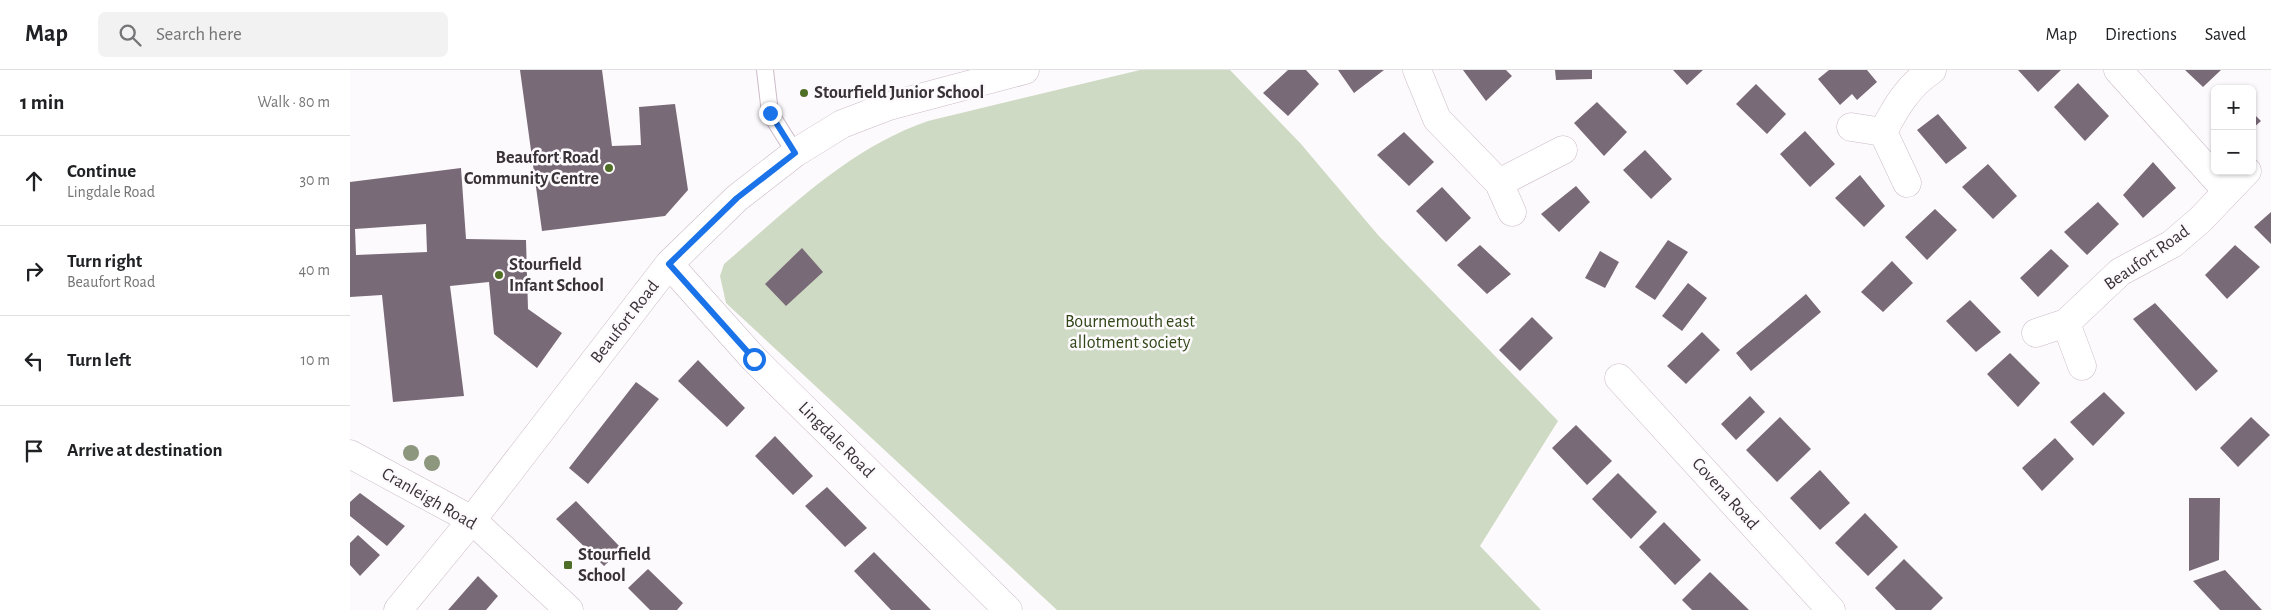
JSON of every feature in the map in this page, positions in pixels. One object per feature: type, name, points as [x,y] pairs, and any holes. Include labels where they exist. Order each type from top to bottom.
[{"type":"street","name":"Beaufort Road","points":[[398,610],[472,520],[669,264],[737,198],[795,153],[842,124],[889,106],[1024,70]]},
{"type":"street","points":[[1417,70],[1437,119],[1499,183],[1512,212]]},
{"type":"street","points":[[1883,132],[1900,100],[1919,78],[1932,70]]},
{"type":"street","points":[[2118,70],[2226,190]]},
{"type":"street","points":[[1851,127],[1883,132]]},
{"type":"street","points":[[1883,132],[1907,183]]},
{"type":"street","points":[[1499,183],[1563,150]]},
{"type":"street","name":"Beaufort Road","points":[[2036,333],[2066,323],[2120,272],[2172,244],[2200,220],[2226,190],[2242,175]]},
{"type":"street","name":"Lingdale Road","points":[[669,264],[754,359],[1008,610]]},
{"type":"street","points":[[2066,323],[2082,366]]},
{"type":"street","name":"Covena Road","points":[[1619,378],[1831,610]]},
{"type":"street","name":"Cranleigh Road","points":[[350,454],[472,520],[569,610]]},
{"type":"lane","points":[[765,70],[770,113],[795,153]]},
{"type":"green space","name":"Bournemouth east allotment society","points":[[1140,70],[1230,70],[1301,144],[1378,235],[1558,421],[1480,546],[1541,610],[1057,610],[726,303],[720,276],[724,264],[795,202],[845,164],[871,148],[899,133],[928,121]]},
{"type":"building","name":"Beaufort Road Community Centre","points":[[520,70],[602,70],[612,146],[641,145],[639,107],[675,104],[688,190],[665,216],[542,231]]},
{"type":"building","points":[[1288,70],[1306,70],[1319,84],[1288,116],[1263,93]]},
{"type":"building","points":[[1338,70],[1384,70],[1354,93]]},
{"type":"building","points":[[1463,70],[1506,70],[1512,76],[1486,101]]},
{"type":"building","points":[[1555,70],[1592,70],[1592,79],[1556,80]]},
{"type":"building","points":[[1673,70],[1703,70],[1687,85]]},
{"type":"building","points":[[1829,70],[1867,70],[1877,82],[1857,100],[1852,94],[1840,105],[1818,79]]},
{"type":"building","points":[[2018,70],[2061,70],[2038,92]]},
{"type":"building","points":[[2185,70],[2221,70],[2203,87]]},
{"type":"building","points":[[2078,83],[2109,116],[2085,141],[2054,107]]},
{"type":"building","points":[[1756,84],[1786,114],[1767,134],[1736,104]]},
{"type":"building","points":[[1597,102],[1627,132],[1604,156],[1574,123]]},
{"type":"building","points":[[1938,114],[1967,148],[1946,164],[1917,130]]},
{"type":"building","points":[[2256,116],[2261,121],[2256,125]]},
{"type":"building","points":[[1805,131],[1835,164],[1810,187],[1780,154]]},
{"type":"building","points":[[1404,132],[1434,162],[1409,186],[1377,155]]},
{"type":"building","points":[[1645,150],[1672,179],[1651,199],[1623,170]]},
{"type":"building","points":[[2153,162],[2176,188],[2143,218],[2123,195]]},
{"type":"building","points":[[1988,164],[2017,196],[1993,219],[1962,187]]},
{"type":"building","points":[[461,168],[466,239],[526,240],[528,309],[562,333],[537,368],[494,334],[489,282],[450,286],[464,396],[393,402],[382,295],[350,297],[350,182]],"holes":[[[426,224],[427,252],[356,255],[355,229]]]},
{"type":"building","points":[[1860,175],[1885,206],[1864,227],[1835,198]]},
{"type":"building","points":[[1576,186],[1590,202],[1559,232],[1541,214]]},
{"type":"building","points":[[1442,187],[1471,218],[1446,242],[1416,211]]},
{"type":"building","points":[[2098,202],[2119,224],[2087,255],[2064,232]]},
{"type":"building","points":[[1935,209],[1957,230],[1927,260],[1905,237]]},
{"type":"building","points":[[2271,212],[2271,244],[2254,227]]},
{"type":"building","points":[[1668,240],[1688,252],[1655,300],[1635,287]]},
{"type":"building","points":[[1480,245],[1511,274],[1487,294],[1457,265]]},
{"type":"building","points":[[2235,245],[2260,267],[2227,299],[2205,275]]},
{"type":"building","points":[[802,248],[823,272],[786,306],[765,284]]},
{"type":"building","points":[[2051,249],[2069,266],[2038,297],[2020,278]]},
{"type":"building","points":[[1600,251],[1619,262],[1605,288],[1585,278]]},
{"type":"building","points":[[1892,261],[1913,283],[1883,312],[1861,292]]},
{"type":"building","points":[[1688,283],[1707,298],[1682,331],[1662,316]]},
{"type":"building","points":[[1806,294],[1821,312],[1751,371],[1736,353]]},
{"type":"building","points":[[1970,300],[2001,332],[1976,352],[1946,321]]},
{"type":"building","points":[[2155,303],[2218,371],[2196,391],[2133,319]]},
{"type":"building","points":[[1532,317],[1553,338],[1520,371],[1499,350]]},
{"type":"building","points":[[1702,332],[1720,350],[1686,384],[1667,366]]},
{"type":"building","points":[[2010,353],[2040,383],[2018,407],[1987,374]]},
{"type":"building","points":[[698,360],[745,408],[727,427],[678,381]]},
{"type":"building","points":[[636,382],[659,399],[588,484],[569,468]]},
{"type":"building","points":[[2104,392],[2125,413],[2093,446],[2070,422]]},
{"type":"building","points":[[1750,396],[1765,412],[1736,440],[1721,424]]},
{"type":"building","points":[[1780,417],[1811,449],[1777,482],[1746,450]]},
{"type":"building","points":[[2251,417],[2270,435],[2238,467],[2220,448]]},
{"type":"building","points":[[1576,425],[1612,461],[1587,485],[1552,448]]},
{"type":"building","points":[[775,436],[813,476],[793,495],[755,456]]},
{"type":"building","points":[[2055,438],[2074,459],[2042,491],[2022,468]]},
{"type":"building","points":[[1820,470],[1850,503],[1820,530],[1790,498]]},
{"type":"building","points":[[1618,473],[1657,512],[1631,539],[1592,499]]},
{"type":"building","points":[[827,487],[867,528],[845,547],[805,506]]},
{"type":"building","points":[[360,493],[405,526],[387,546],[350,516],[350,502]]},
{"type":"building","points":[[2189,498],[2220,498],[2219,560],[2189,571]]},
{"type":"building","points":[[576,501],[622,549],[604,566],[556,519]]},
{"type":"building","points":[[1865,513],[1898,547],[1868,576],[1835,543]]},
{"type":"building","points":[[1664,522],[1701,560],[1675,585],[1639,547]]},
{"type":"building","points":[[358,535],[380,555],[360,576],[350,565],[350,543]]},
{"type":"building","points":[[874,552],[931,610],[891,610],[854,571]]},
{"type":"building","points":[[1904,559],[1943,598],[1931,610],[1896,610],[1875,588]]},
{"type":"building","points":[[648,569],[683,603],[677,610],[650,610],[628,588]]},
{"type":"building","points":[[2225,570],[2262,610],[2220,610],[2193,581]]},
{"type":"building","points":[[1710,572],[1749,610],[1692,610],[1682,600]]},
{"type":"building","points":[[478,576],[498,596],[486,610],[448,610]]},
{"type":"place","name":"Stourfield Junior School","points":[[804,93]]},
{"type":"place","name":"Beaufort Road Community Centre","points":[[609,168]]},
{"type":"place","name":"Stourfield Infant School","points":[[499,275]]},
{"type":"place","name":"Stourfield School","points":[[568,565]]},
{"type":"route","points":[[754,359],[669,264],[737,198],[795,153],[770,113]]}]
